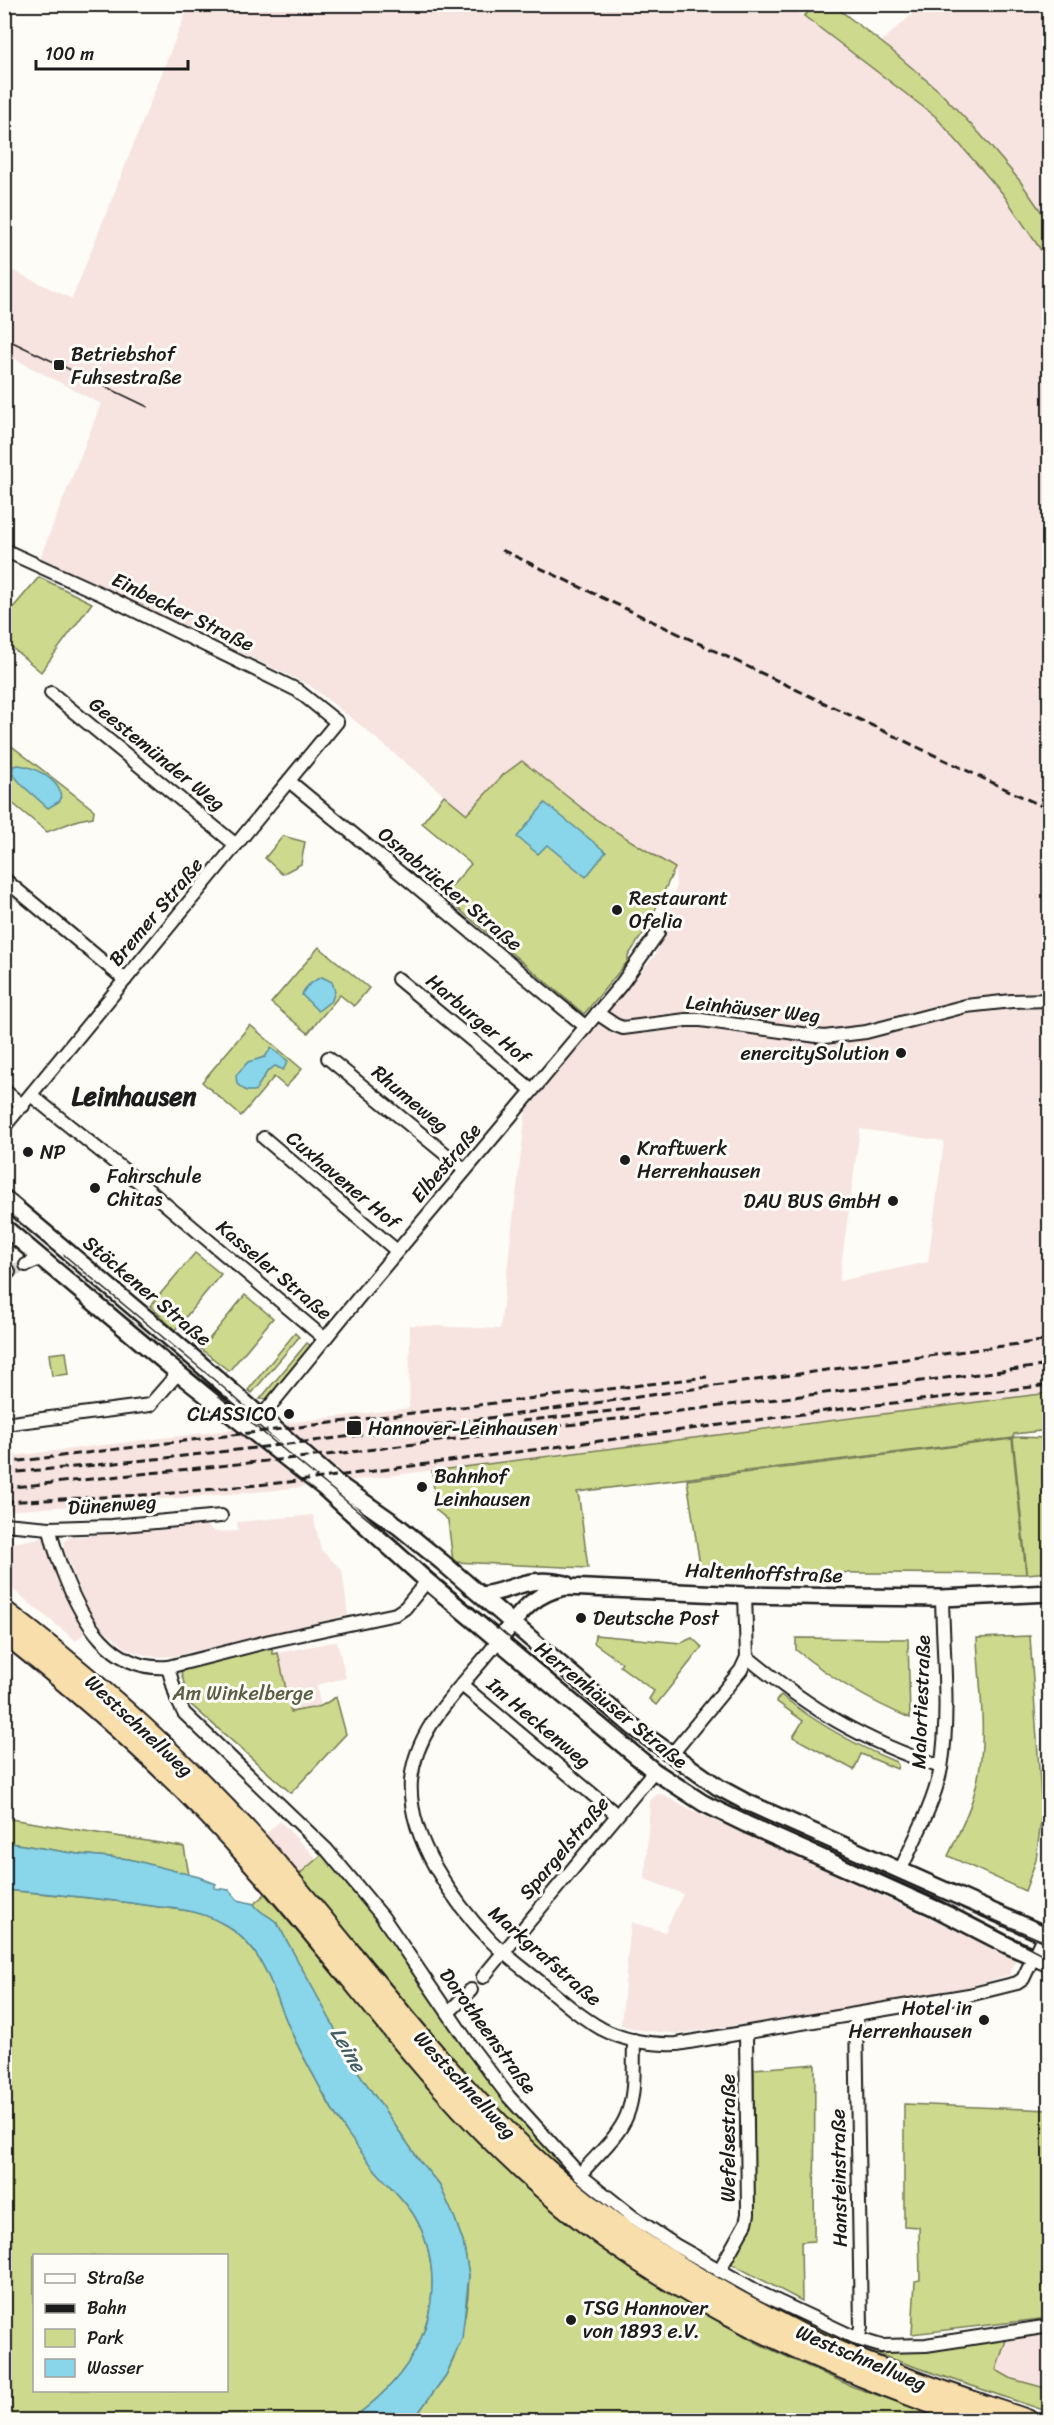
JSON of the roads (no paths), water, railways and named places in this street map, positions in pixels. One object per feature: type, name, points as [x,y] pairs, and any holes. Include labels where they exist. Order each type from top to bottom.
[{"type":"highway","name":"Westschnellweg","points":[[4,1611],[68,1661],[128,1713],[227,1810],[271,1858],[484,2111],[557,2178],[616,2225],[687,2272],[768,2317],[849,2357],[1027,2421]]},
{"type":"highway","name":"Westschnellweg","points":[[4,1632],[117,1726],[217,1822],[259,1868],[465,2113],[546,2190],[625,2251],[678,2286],[761,2332],[845,2371],[979,2421]]},
{"type":"street","name":"Einbecker Straße","points":[[4,550],[113,600],[297,690],[337,722]]},
{"type":"street","name":"Geestemünder Weg","points":[[51,693],[237,845]]},
{"type":"street","name":"Bremer Straße","points":[[4,1127],[337,722]]},
{"type":"street","name":"Osnabrücker Straße","points":[[289,781],[586,1027]]},
{"type":"street","points":[[4,879],[125,980]]},
{"type":"street","name":"Elbestraße","points":[[261,1418],[397,1251],[586,1027],[658,933]]},
{"type":"street","name":"Harburger Hof","points":[[398,979],[532,1090]]},
{"type":"street","name":"Leinhäuser Weg","points":[[597,1012],[623,1028],[678,1020],[701,1020],[824,1037],[866,1032],[966,1006],[1012,1000],[1050,1000]]},
{"type":"street","name":"Rhumeweg","points":[[328,1058],[465,1170]]},
{"type":"street","points":[[4,1090],[23,1106]]},
{"type":"street","name":"Kasseler Straße","points":[[31,1095],[145,1187],[325,1339]]},
{"type":"street","name":"Cuxhavener Hof","points":[[264,1138],[397,1251]]},
{"type":"street","name":"Stöckener Straße","points":[[4,1198],[261,1418]]},
{"type":"street","points":[[4,1227],[178,1373],[150,1405],[4,1424]]},
{"type":"street","points":[[26,1265],[42,1257]]},
{"type":"street","name":"Herrenhäuser Straße","points":[[178,1373],[350,1510],[382,1542],[427,1581],[654,1771],[703,1803],[746,1824],[933,1907],[1050,1964]]},
{"type":"street","name":"Herrenhäuser Straße","points":[[261,1418],[338,1484],[398,1526],[482,1595],[633,1727],[718,1787],[746,1802],[900,1871],[1048,1932],[1034,1958]]},
{"type":"street","name":"Dünenweg","points":[[4,1524],[50,1528],[112,1526],[221,1516]]},
{"type":"street","points":[[50,1528],[51,1539],[72,1596],[90,1628],[111,1650],[124,1659],[142,1666],[168,1667],[270,1641],[396,1614],[405,1608],[427,1581]]},
{"type":"street","points":[[482,1595],[537,1580],[576,1587]]},
{"type":"street","name":"Haltenhoffstraße","points":[[499,1641],[540,1595],[558,1589],[576,1587],[745,1595],[942,1598],[1050,1593]]},
{"type":"street","points":[[672,1754],[741,1670],[747,1657],[745,1595]]},
{"type":"street","name":"Malortiestraße","points":[[900,1871],[927,1809],[941,1767],[944,1705],[942,1598]]},
{"type":"street","name":"Markgrafstraße","points":[[499,1641],[462,1684],[422,1739],[411,1782],[411,1801],[419,1832],[433,1862],[471,1918],[504,1951],[577,2014],[603,2030],[634,2040],[656,2044],[677,2044],[856,2015],[969,1995],[1017,1983],[1023,1979],[1034,1958]]},
{"type":"street","points":[[747,1657],[790,1692],[828,1717],[869,1739],[941,1767]]},
{"type":"street","name":"Dorotheenstraße","points":[[168,1667],[177,1699],[184,1713],[327,1850],[382,1916],[474,2051],[509,2097],[580,2175],[633,2217],[718,2271],[762,2294],[858,2339],[882,2346],[906,2346],[1050,2326]]},
{"type":"street","name":"Im Heckenweg","points":[[462,1684],[617,1815]]},
{"type":"street","name":"Spargelstraße","points":[[483,1977],[654,1771]]},
{"type":"street","points":[[449,2012],[471,1990]]},
{"type":"street","name":"Hansteinstraße","points":[[856,2015],[861,2328],[858,2339]]},
{"type":"street","name":"Wefelsestraße","points":[[718,2271],[746,2223],[748,2214],[746,2033]]},
{"type":"street","points":[[580,2175],[620,2128],[627,2116],[633,2086],[634,2040]]},
{"type":"water","points":[[19,765],[40,772],[53,782],[58,788],[60,801],[48,808],[12,773],[13,766]]},
{"type":"water","points":[[545,803],[606,852],[586,877],[547,845],[538,854],[517,837]]},
{"type":"water","points":[[322,977],[332,982],[335,991],[332,1000],[318,1011],[302,995],[310,984]]},
{"type":"water","points":[[271,1048],[288,1061],[283,1070],[275,1066],[267,1072],[255,1091],[246,1091],[237,1084],[236,1075],[248,1062],[265,1057]]},
{"type":"water","points":[[4,1842],[78,1854],[129,1859],[199,1877],[216,1884],[214,1888],[229,1890],[238,1900],[254,1904],[277,1923],[333,2025],[343,2050],[419,2160],[440,2186],[463,2242],[469,2275],[462,2339],[446,2375],[413,2420],[350,2420],[384,2392],[410,2359],[420,2341],[431,2301],[432,2278],[425,2239],[411,2211],[369,2162],[333,2111],[297,2044],[259,1959],[240,1936],[227,1926],[197,1913],[110,1900],[5,1890]]},
{"type":"tunnel","points":[[9,1272],[26,1265]]},
{"type":"tram line","points":[[4,338],[148,407]]},
{"type":"tram line","points":[[4,1215],[656,1761],[710,1797],[951,1907],[1050,1958]]},
{"type":"tram line","points":[[64,1255],[259,1419]]},
{"type":"tram line","points":[[978,1913],[1050,1944]]},
{"type":"railway","points":[[502,550],[1050,810]]},
{"type":"railway","points":[[4,1473],[266,1447],[1050,1340]]},
{"type":"railway","points":[[4,1488],[335,1454],[1050,1365]]},
{"type":"railway","points":[[4,1463],[707,1377]]},
{"type":"railway","points":[[4,1502],[162,1494],[299,1481],[833,1410],[1050,1385]]},
{"type":"railway","points":[[522,1421],[638,1408]]},
{"type":"place","name":"Betriebshof Fuhsestraße","points":[[59,365]]},
{"type":"place","name":"Restaurant Ofelia","points":[[617,910]]},
{"type":"place","name":"enercitySolution","points":[[901,1053]]},
{"type":"place","name":"NP","points":[[28,1152]]},
{"type":"place","name":"Kraftwerk Herrenhausen","points":[[625,1160]]},
{"type":"place","name":"Fahrschule Chitas","points":[[95,1188]]},
{"type":"place","name":"DAU BUS GmbH","points":[[893,1201]]},
{"type":"place","name":"CLASSICO","points":[[289,1414]]},
{"type":"place","name":"Hannover-Leinhausen","points":[[354,1428]]},
{"type":"place","name":"Bahnhof Leinhausen","points":[[422,1487]]},
{"type":"place","name":"Deutsche Post","points":[[581,1618]]},
{"type":"place","name":"Hotel in Herrenhausen","points":[[984,2020]]},
{"type":"place","name":"TSG Hannover von 1893 e.V.","points":[[571,2320]]},
{"type":"district","name":"Leinhausen","points":[[134,1096]]},
{"type":"park label","name":"Am Winkelberge","points":[[243,1693]]},
{"type":"water label","name":"Leine","points":[[348,2049]]}]
